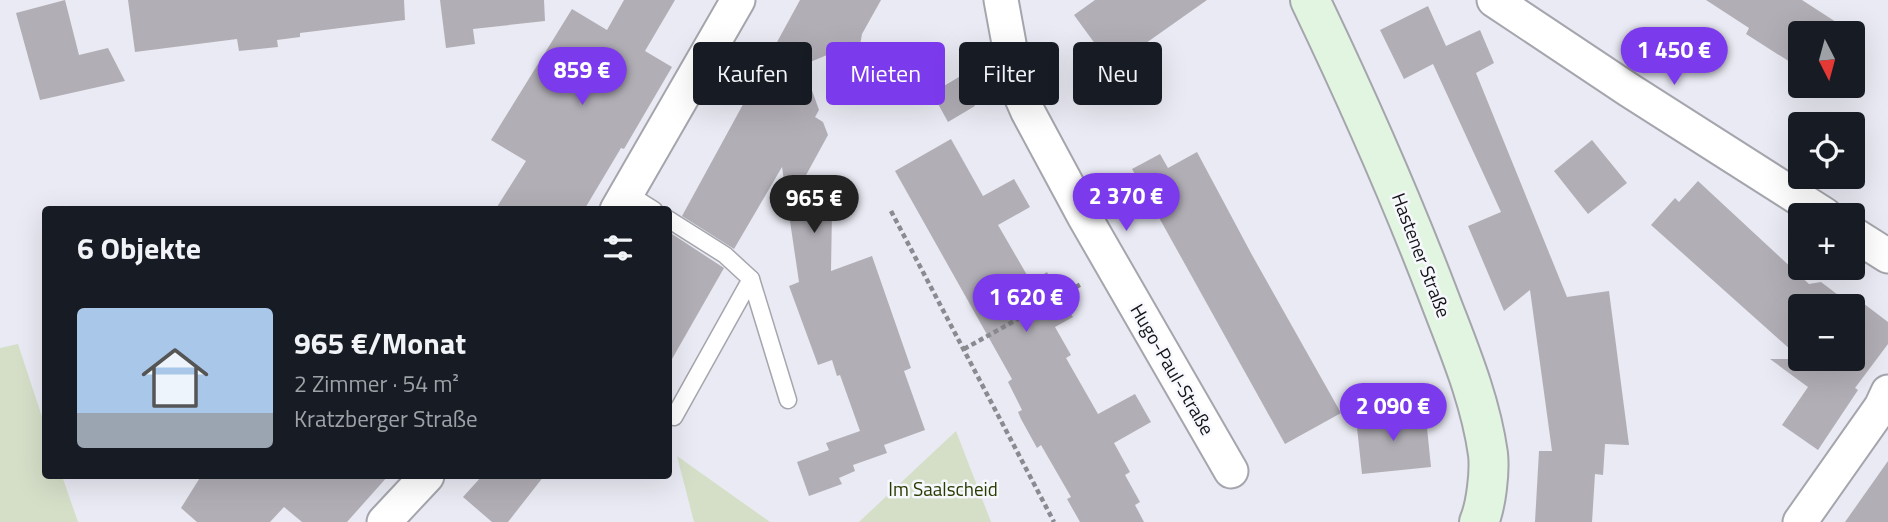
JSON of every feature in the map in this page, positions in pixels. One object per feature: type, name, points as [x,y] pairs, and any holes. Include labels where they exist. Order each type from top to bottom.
[{"type":"main road","name":"Hastener Straße","points":[[1310,0],[1407,213],[1474,391],[1488,458],[1484,512],[1479,522]]},
{"type":"street","points":[[622,201],[738,0]]},
{"type":"street","name":"Hugo-Paul-Straße","points":[[1002,0],[1017,87],[1078,204],[1231,471]]},
{"type":"street","points":[[1494,0],[1806,203]]},
{"type":"street","points":[[1865,242],[1888,256]]},
{"type":"street","points":[[1800,522],[1881,407],[1888,392]]},
{"type":"street","points":[[384,522],[424,479]]},
{"type":"lane","points":[[622,201],[640,206]]},
{"type":"lane","points":[[672,222],[725,255],[751,279],[788,400]]},
{"type":"lane","points":[[674,418],[751,279]]},
{"type":"path","points":[[891,211],[1054,522]]},
{"type":"path","points":[[964,349],[1115,266]]},
{"type":"green space","points":[[18,344],[42,417],[42,479],[63,479],[78,522],[0,522],[0,348]]},
{"type":"green space","name":"Im Saalscheid","points":[[956,431],[991,522],[859,522]]},
{"type":"green space","points":[[677,456],[770,522],[694,522]]},
{"type":"building","points":[[65,0],[79,55],[108,48],[125,81],[40,100],[16,13]]},
{"type":"building","points":[[128,0],[404,0],[405,20],[300,33],[300,37],[277,40],[278,47],[239,51],[237,39],[135,52]]},
{"type":"building","points":[[440,0],[544,0],[545,21],[473,29],[475,44],[446,48]]},
{"type":"building","points":[[624,0],[675,0],[645,51],[672,67],[624,149],[621,148],[586,206],[498,206],[526,161],[491,140],[572,9],[607,30]]},
{"type":"building","points":[[800,0],[881,0],[862,34],[861,42],[826,42],[826,55],[812,61],[812,42],[777,42]]},
{"type":"building","points":[[1095,0],[1207,0],[1147,42],[1094,42],[1074,15]]},
{"type":"building","points":[[1706,0],[1802,0],[1834,21],[1788,21],[1788,61],[1746,34],[1749,28]]},
{"type":"building","points":[[1428,6],[1446,46],[1480,30],[1494,63],[1476,73],[1567,297],[1609,291],[1629,445],[1605,444],[1603,475],[1595,474],[1592,522],[1535,522],[1539,451],[1552,451],[1530,290],[1504,311],[1468,226],[1501,212],[1433,64],[1404,79],[1380,30]]},
{"type":"building","points":[[959,77],[959,105],[975,106],[948,122],[939,105],[945,105],[945,85]]},
{"type":"building","points":[[812,90],[819,110],[815,117],[823,122],[828,135],[794,197],[822,202],[822,210],[832,211],[831,271],[872,256],[911,368],[904,371],[925,430],[884,445],[887,453],[853,465],[855,471],[839,478],[842,484],[809,496],[797,462],[829,450],[826,443],[860,431],[832,360],[818,365],[789,286],[799,282],[782,167],[734,249],[682,216],[743,105],[812,105]]},
{"type":"building","points":[[951,139],[983,196],[1014,179],[1030,207],[998,225],[1031,282],[1047,272],[1073,317],[1055,327],[1071,355],[1066,358],[1098,414],[1135,394],[1151,422],[1114,443],[1130,472],[1125,475],[1140,502],[1135,505],[1144,522],[1080,522],[1067,499],[1071,497],[1041,445],[1037,448],[1021,419],[1018,412],[1022,410],[1008,382],[1012,379],[895,171]]},
{"type":"building","points":[[1592,140],[1627,183],[1588,214],[1554,171]]},
{"type":"building","points":[[1197,152],[1341,413],[1285,444],[1132,169],[1160,154],[1168,168]]},
{"type":"building","points":[[1698,181],[1788,265],[1788,280],[1805,280],[1809,284],[1821,282],[1837,294],[1788,294],[1788,347],[1651,225],[1675,198],[1679,202]]},
{"type":"building","points":[[672,234],[724,268],[672,359]]},
{"type":"building","points":[[1865,305],[1888,322],[1888,344],[1855,388],[1858,390],[1818,450],[1782,425],[1808,387],[1770,359],[1788,359],[1788,371],[1865,371]]},
{"type":"building","points":[[1423,411],[1431,467],[1362,474],[1356,418]]},
{"type":"building","points":[[1888,461],[1888,522],[1845,522]]},
{"type":"building","points":[[199,479],[385,479],[347,522],[302,522],[284,507],[270,522],[197,522],[181,508]]},
{"type":"building","points":[[479,479],[542,479],[508,522],[492,522],[463,497]]}]
